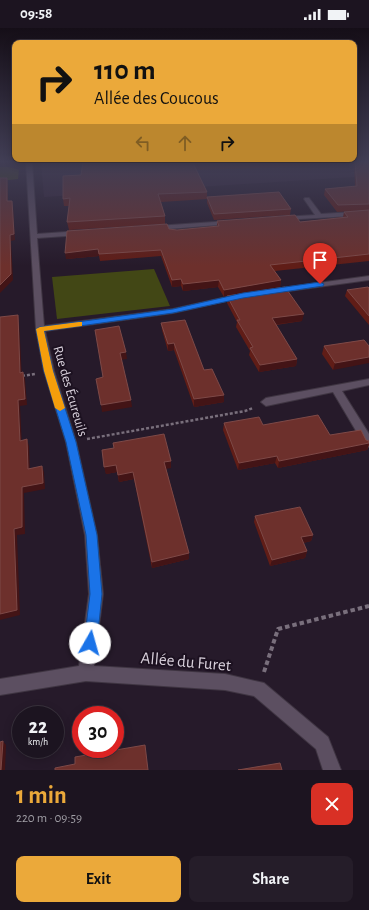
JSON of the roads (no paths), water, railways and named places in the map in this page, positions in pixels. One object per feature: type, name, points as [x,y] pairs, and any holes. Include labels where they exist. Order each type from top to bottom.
[{"type":"street","name":"Rue des Écureuils","points":[[31,197],[40,329],[49,371],[71,442],[91,535],[96,594],[86,673]]},
{"type":"street","points":[[307,199],[319,216]]},
{"type":"street","points":[[271,220],[369,213]]},
{"type":"street","points":[[152,228],[240,222]]},
{"type":"street","points":[[34,236],[88,233]]},
{"type":"street","points":[[266,292],[369,278]]},
{"type":"street","points":[[40,329],[173,311],[251,294]]},
{"type":"street","points":[[266,402],[369,382]]},
{"type":"street","points":[[336,388],[369,443]]},
{"type":"street","name":"Allée du Furet","points":[[0,687],[86,673],[225,682],[258,689],[322,743],[332,770]]}]
